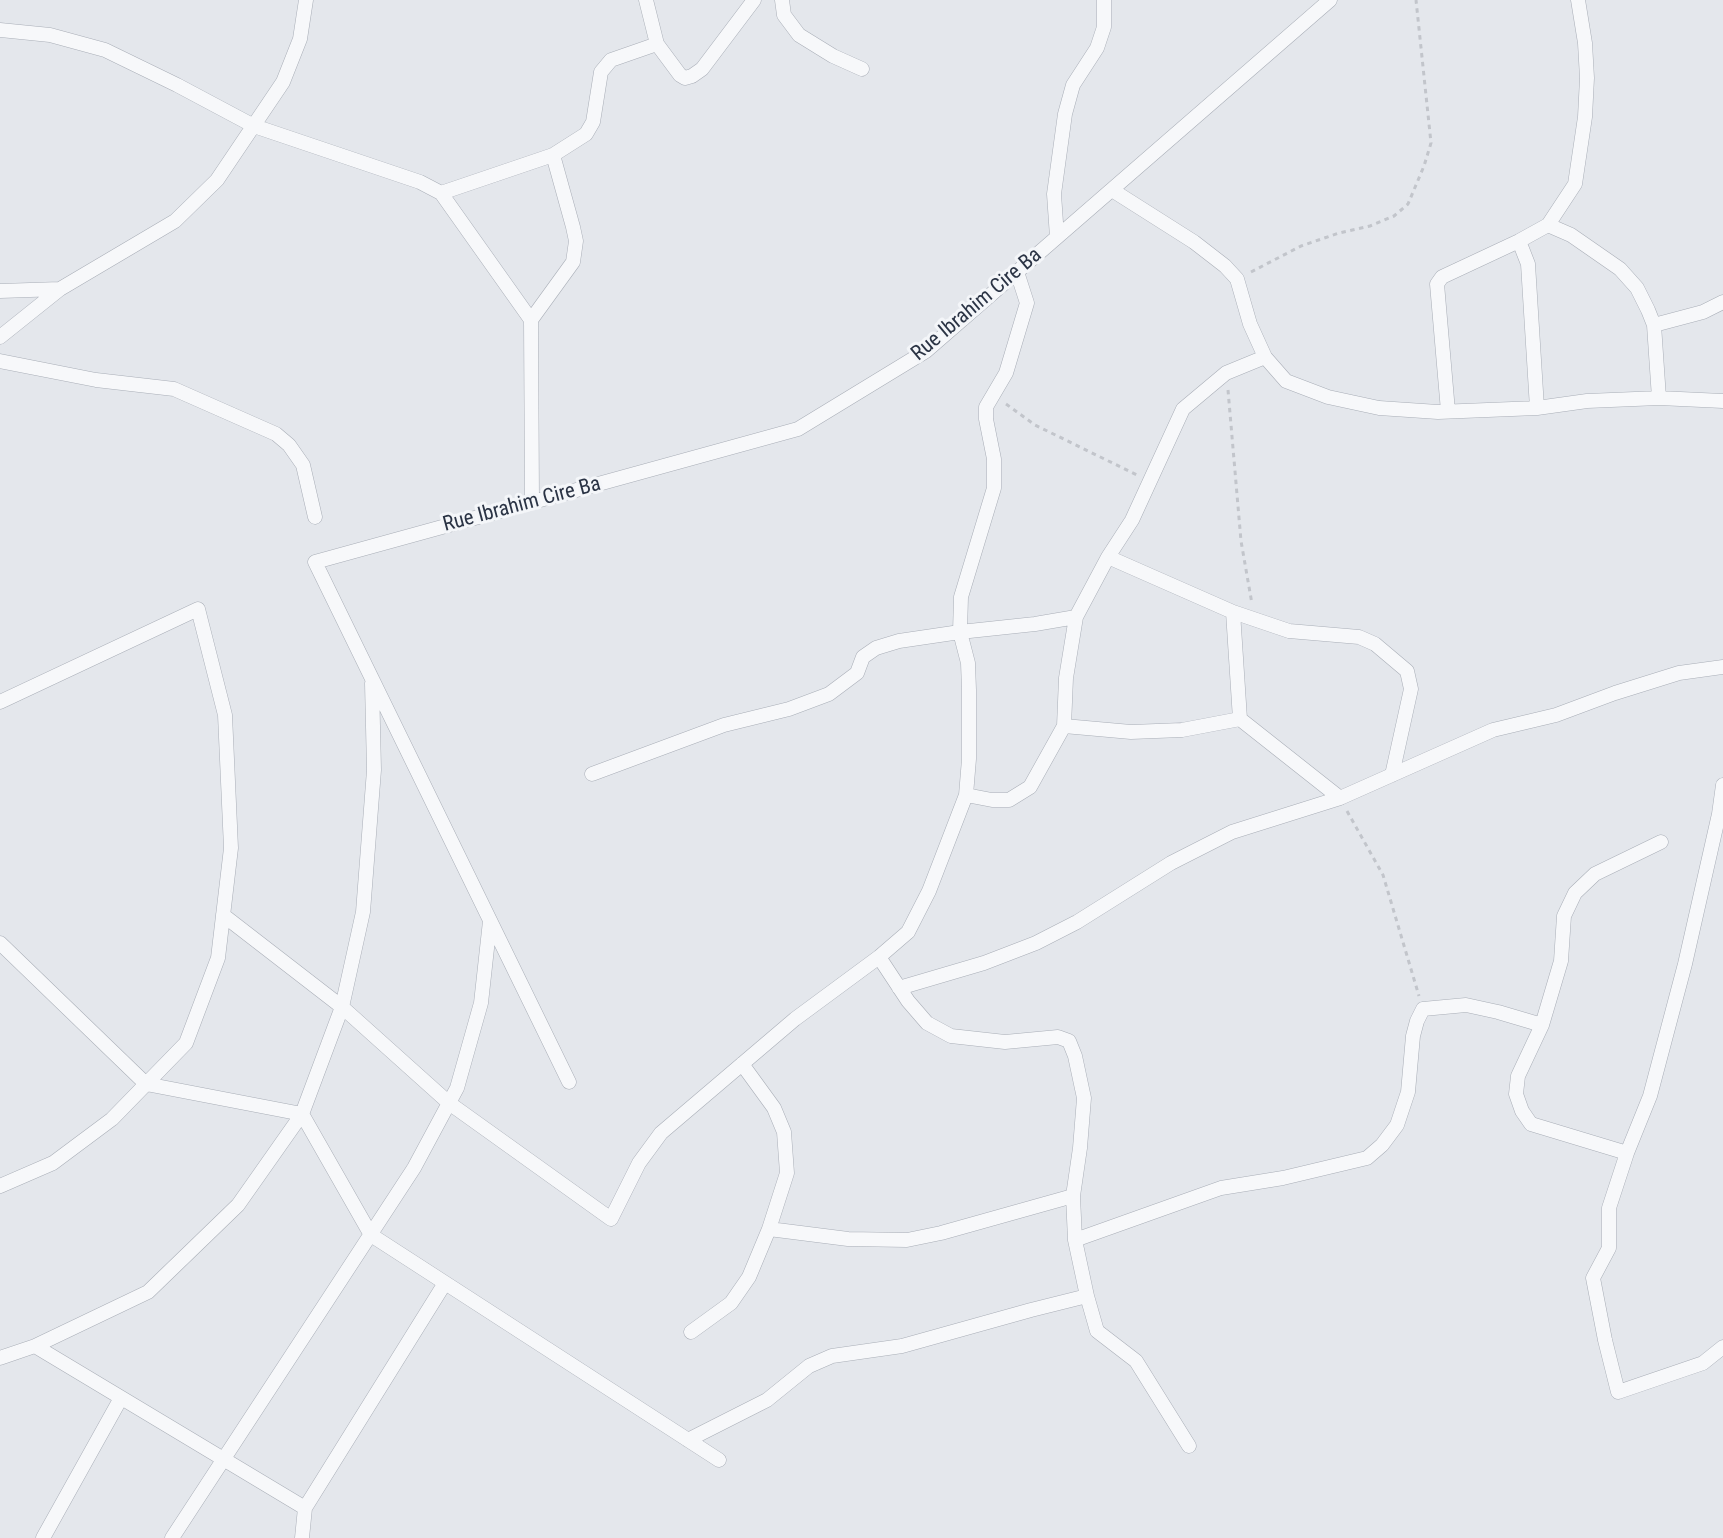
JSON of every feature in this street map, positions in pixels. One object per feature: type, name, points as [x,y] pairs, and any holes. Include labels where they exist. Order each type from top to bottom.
[{"type":"street","points":[[0,337],[60,289],[175,220],[216,180],[283,82],[300,39],[306,0]]},
{"type":"street","points":[[646,0],[657,44],[680,75],[685,78],[702,69],[753,0]]},
{"type":"street","points":[[782,0],[784,15],[798,35],[833,56],[862,69]]},
{"type":"street","points":[[1057,237],[1053,194],[1065,114],[1073,85],[1097,48],[1104,27],[1104,0]]},
{"type":"street","name":"Rue Ibrahim Cire Ba","points":[[372,678],[315,562],[798,429],[926,351],[1330,0]]},
{"type":"street","points":[[1448,411],[1437,284],[1442,277],[1548,225],[1575,184],[1585,117],[1587,78],[1586,43],[1578,0]]},
{"type":"street","points":[[0,30],[50,34],[105,50],[254,126],[420,182],[441,193],[531,320],[532,502]]},
{"type":"street","points":[[441,193],[553,155],[586,134],[593,122],[601,72],[611,60],[657,44]]},
{"type":"street","points":[[531,320],[573,262],[576,241],[553,155]]},
{"type":"street","points":[[1112,190],[1194,242],[1225,266],[1237,279],[1250,324],[1265,357],[1286,381],[1328,398],[1379,408],[1448,411],[1538,408],[1587,401],[1659,398],[1723,401]]},
{"type":"street","points":[[1548,225],[1571,236],[1620,269],[1637,288],[1654,325],[1659,398]]},
{"type":"street","points":[[1519,241],[1528,264],[1538,408]]},
{"type":"street","points":[[223,915],[342,1007],[449,1103],[610,1219],[639,1163],[661,1133],[795,1019],[879,957],[908,932],[929,891],[966,795],[969,759],[968,663],[960,632],[961,597],[994,488],[994,459],[986,419],[986,407],[1006,373],[1027,303],[1017,272]]},
{"type":"street","points":[[0,291],[60,289]]},
{"type":"street","points":[[1654,325],[1703,312],[1723,302]]},
{"type":"street","points":[[966,795],[993,800],[1009,800],[1030,787],[1064,726],[1066,678],[1076,617],[1108,557],[1132,520],[1183,409],[1226,373],[1265,357]]},
{"type":"street","points":[[0,361],[96,380],[174,389],[276,434],[289,445],[303,465],[315,517]]},
{"type":"street","points":[[1108,557],[1233,612],[1289,631],[1359,637],[1375,644],[1407,671],[1411,689],[1392,775]]},
{"type":"street","points":[[0,702],[198,609],[225,715],[231,848],[218,958],[186,1043],[112,1119],[53,1163],[0,1186]]},
{"type":"street","points":[[1233,612],[1240,719],[1340,798]]},
{"type":"street","points":[[592,774],[724,725],[789,709],[829,694],[857,673],[863,657],[876,648],[899,641],[1076,617]]},
{"type":"street","points":[[899,988],[984,963],[1036,943],[1077,922],[1171,863],[1232,832],[1340,798],[1493,730],[1556,715],[1679,673],[1723,667]]},
{"type":"street","points":[[372,678],[568,1082]]},
{"type":"street","points":[[0,1358],[35,1346],[148,1292],[238,1205],[302,1114],[342,1007],[363,912],[374,770],[372,678]]},
{"type":"street","points":[[1064,726],[1131,732],[1182,730],[1240,719]]},
{"type":"street","points":[[1723,785],[1721,815],[1685,964],[1650,1096],[1627,1153],[1609,1208],[1610,1248],[1593,1278],[1618,1392],[1703,1363],[1723,1347]]},
{"type":"street","points":[[1627,1153],[1531,1124],[1522,1111],[1516,1094],[1518,1077],[1542,1025],[1561,961],[1564,916],[1575,893],[1595,874],[1661,842]]},
{"type":"street","points":[[172,1538],[414,1168],[457,1088],[481,1002],[490,921]]},
{"type":"street","points":[[0,943],[146,1084],[302,1114],[370,1235],[719,1460]]},
{"type":"street","points":[[879,957],[899,988],[927,1023],[951,1036],[1005,1042],[1058,1037],[1069,1041],[1075,1056],[1084,1098],[1073,1196],[1075,1240],[1098,1331],[1136,1361],[1188,1446]]},
{"type":"street","points":[[1075,1240],[1221,1188],[1283,1178],[1367,1158],[1382,1145],[1397,1125],[1408,1092],[1413,1036],[1423,1009],[1466,1005],[1542,1025]]},
{"type":"street","points":[[691,1332],[731,1303],[749,1277],[769,1229],[787,1173],[784,1132],[774,1108],[742,1064]]},
{"type":"street","points":[[769,1229],[848,1239],[907,1240],[941,1233],[1073,1196]]},
{"type":"street","points":[[302,1538],[305,1508],[445,1283]]},
{"type":"street","points":[[688,1440],[767,1400],[809,1366],[832,1356],[902,1346],[1088,1296]]},
{"type":"street","points":[[35,1346],[305,1508]]},
{"type":"street","points":[[43,1538],[121,1398]]},
{"type":"path","points":[[1237,279],[1301,246],[1339,233],[1370,226],[1394,216],[1408,204],[1431,143],[1416,0]]},
{"type":"path","points":[[1226,373],[1241,540],[1254,619]]},
{"type":"path","points":[[992,394],[1035,425],[1149,482]]},
{"type":"path","points":[[1340,798],[1383,875],[1423,1009]]}]
